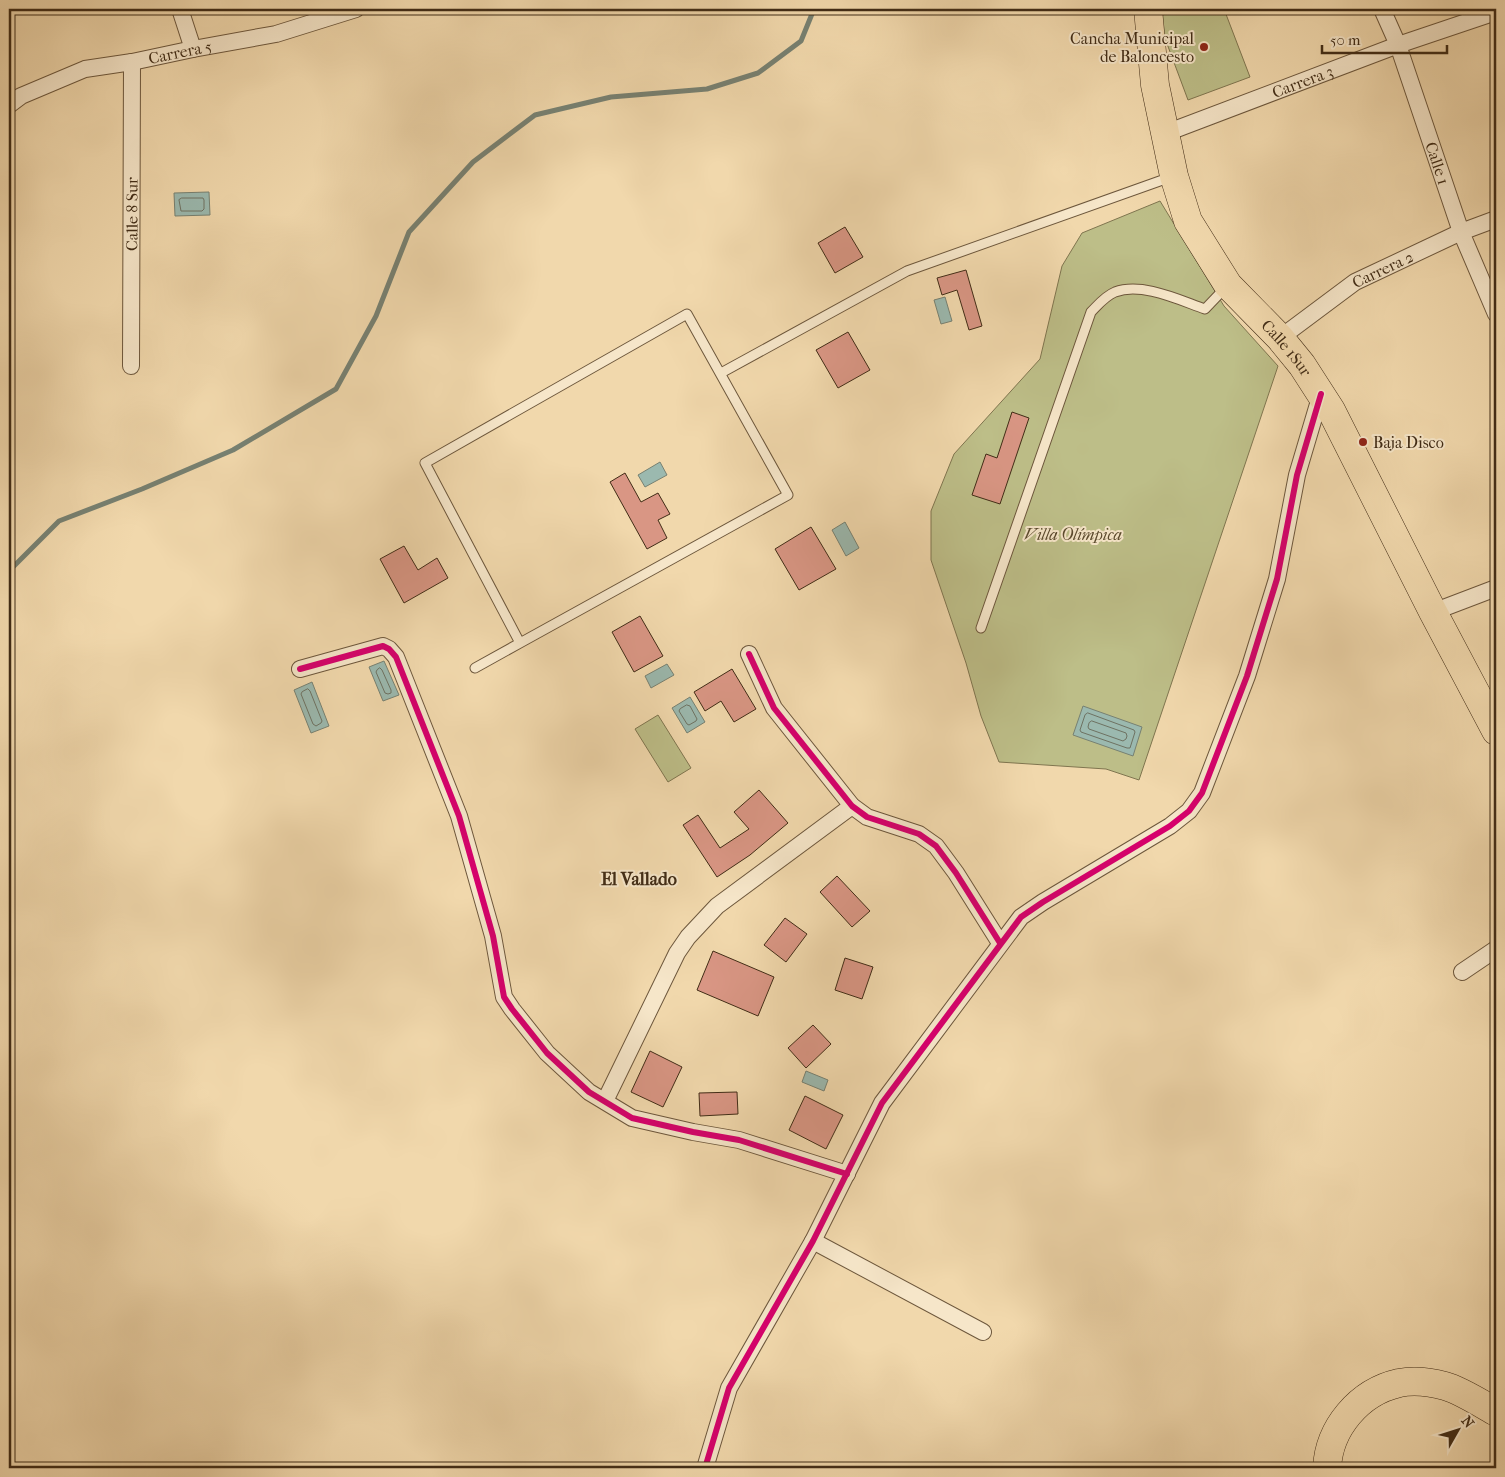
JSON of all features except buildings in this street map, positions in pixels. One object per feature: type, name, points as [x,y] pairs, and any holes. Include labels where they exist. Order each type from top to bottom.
[{"type":"highway","name":"Calle 1Sur","points":[[1148,9],[1155,85],[1174,176],[1188,221],[1228,285],[1280,338],[1302,365],[1335,418],[1433,612],[1496,731]]},
{"type":"highway","points":[[1327,1468],[1334,1436],[1347,1414],[1371,1394],[1400,1383],[1422,1382],[1447,1386],[1496,1412]]},
{"type":"street","points":[[180,9],[193,48]]},
{"type":"street","name":"Carrera 5","points":[[9,105],[21,96],[85,69],[132,62],[193,48],[276,34],[356,9]]},
{"type":"street","name":"Calle 1","points":[[1382,9],[1398,45],[1461,232],[1496,314]]},
{"type":"street","name":"Carrera 3","points":[[1166,133],[1398,45],[1496,12]]},
{"type":"street","name":"Calle 8 Sur","points":[[131,366],[132,62]]},
{"type":"street","name":"Carrera 2","points":[[1280,338],[1355,282],[1461,232],[1496,219]]},
{"type":"street","points":[[705,1468],[729,1388],[813,1241],[882,1103],[1021,917],[1059,892],[1170,826],[1189,811],[1202,793],[1247,676],[1277,578],[1297,475],[1320,394]]},
{"type":"street","points":[[1433,612],[1496,588]]},
{"type":"street","points":[[300,669],[382,646],[389,648],[396,658],[459,816],[493,936],[504,997],[547,1053],[589,1092],[632,1118],[692,1132],[739,1140],[847,1174]]},
{"type":"street","points":[[749,654],[774,708],[852,806],[867,817],[919,834],[936,846],[956,873],[1000,943]]},
{"type":"street","points":[[605,1101],[673,962],[688,937],[717,906],[852,806]]},
{"type":"street","points":[[1462,972],[1496,950]]},
{"type":"street","points":[[813,1241],[983,1332]]},
{"type":"lane","points":[[721,373],[907,271],[1174,176]]},
{"type":"lane","points":[[981,628],[1091,312],[1100,302],[1113,293],[1128,289],[1146,290],[1205,309],[1228,285]]},
{"type":"lane","points":[[475,668],[788,495],[687,314],[425,463],[520,643]]},
{"type":"green space","name":"Cancha Municipal de Baloncesto","points":[[1181,9],[1224,9],[1250,77],[1188,100],[1157,17]]},
{"type":"green space","name":"Villa Olímpica","points":[[1160,201],[1224,306],[1278,366],[1139,780],[1106,769],[999,762],[981,716],[966,663],[931,560],[931,511],[954,454],[1040,359],[1062,266],[1082,233]]},
{"type":"green space","points":[[658,715],[691,768],[668,782],[635,729]]},
{"type":"water","points":[[209,192],[210,215],[175,216],[174,193]]},
{"type":"water","points":[[945,297],[952,321],[941,324],[934,300]]},
{"type":"water","points":[[660,462],[667,475],[645,487],[638,475]]},
{"type":"water","points":[[845,522],[859,548],[846,556],[832,530]]},
{"type":"water","points":[[384,661],[399,695],[383,701],[369,667]]},
{"type":"water","points":[[667,664],[674,675],[651,688],[645,676]]},
{"type":"water","points":[[312,682],[329,726],[311,733],[294,690]]},
{"type":"water","points":[[690,697],[705,722],[687,733],[672,708]]},
{"type":"water","points":[[1083,706],[1142,727],[1133,756],[1073,735]]},
{"type":"water","points":[[806,1071],[828,1080],[824,1091],[802,1082]]},
{"type":"waterway","points":[[9,573],[59,521],[142,489],[233,450],[336,389],[376,316],[409,232],[473,162],[535,115],[611,97],[707,89],[758,73],[801,41],[814,9]]},
{"type":"cycle path","points":[[705,1468],[729,1388],[813,1241],[882,1103],[1021,917],[1170,826],[1189,811],[1202,793],[1247,676],[1277,579],[1297,475],[1321,394]]},
{"type":"cycle path","points":[[300,669],[383,646],[389,649],[396,657],[459,816],[493,936],[504,997],[547,1053],[589,1092],[632,1118],[739,1140],[847,1174]]},
{"type":"cycle path","points":[[749,654],[774,708],[852,806],[867,817],[919,834],[936,846],[956,873],[1000,943]]},
{"type":"place","name":"Cancha Municipal de Baloncesto","points":[[1204,47]]},
{"type":"place","name":"Baja Disco","points":[[1363,442]]},
{"type":"district","name":"El Vallado","points":[[639,879]]}]
